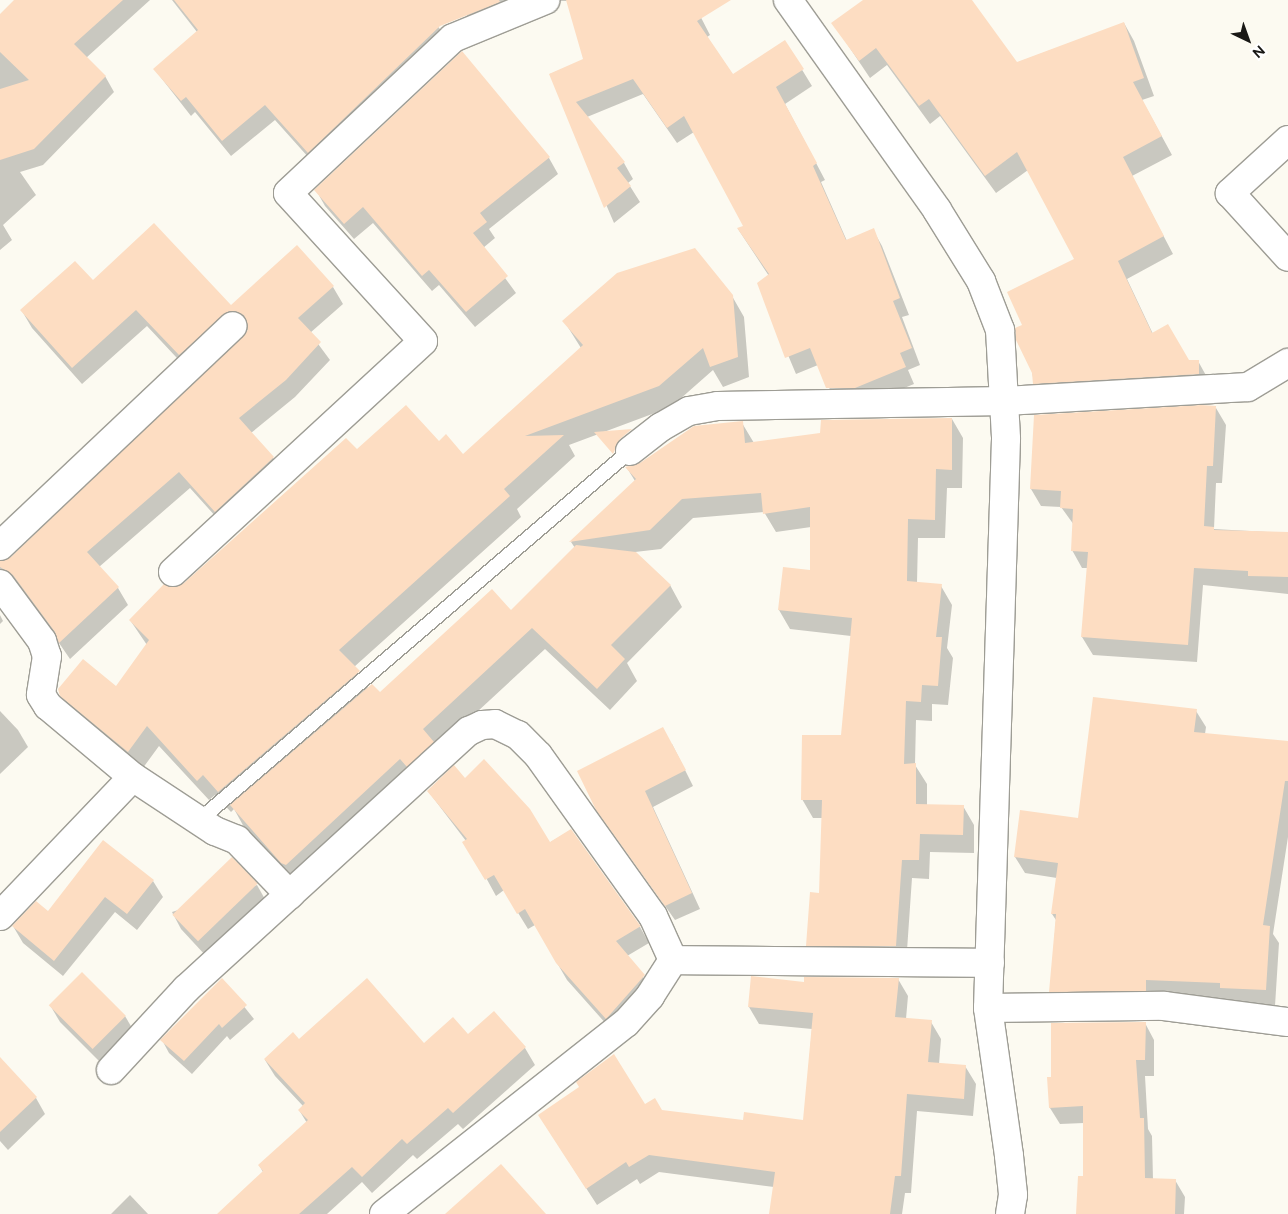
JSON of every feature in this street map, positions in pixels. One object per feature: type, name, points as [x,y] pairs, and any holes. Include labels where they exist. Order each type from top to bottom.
[{"type":"street","points":[[173,572],[423,342],[288,193],[453,38],[545,0]]},
{"type":"street","points":[[788,0],[937,210],[981,281],[1000,330],[1005,401],[988,1008],[1009,1156],[1013,1195],[1010,1214]]},
{"type":"street","points":[[1288,140],[1230,192],[1288,257]]},
{"type":"street","points":[[0,546],[233,326]]},
{"type":"street","points":[[630,450],[661,427],[689,412],[718,406],[1005,401],[1248,387],[1288,363]]},
{"type":"street","points":[[0,584],[42,641],[47,656],[41,695],[48,706],[133,777],[215,831],[237,840],[290,895]]},
{"type":"street","points":[[111,1070],[186,989],[469,730],[495,724],[518,735],[538,755],[653,916],[673,960]]},
{"type":"street","points":[[0,916],[133,777]]},
{"type":"street","points":[[673,960],[990,963]]},
{"type":"street","points":[[384,1214],[626,1022],[650,996],[673,960]]},
{"type":"street","points":[[988,1008],[1164,1006],[1288,1022]]},
{"type":"lane","points":[[210,811],[630,450]]},
{"type":"building","points":[[14,0],[123,0],[74,44],[106,76],[34,149],[0,160],[0,89],[29,80],[0,52],[0,14]]},
{"type":"building","points":[[174,0],[499,0],[500,2],[440,26],[308,153],[265,105],[222,141],[186,97],[181,101],[153,69],[198,30]]},
{"type":"building","points":[[566,0],[731,0],[697,21],[733,74],[785,40],[804,69],[776,87],[817,163],[813,166],[846,240],[874,228],[900,298],[893,301],[912,348],[900,353],[906,367],[855,388],[826,388],[810,348],[785,358],[757,283],[769,274],[737,228],[743,226],[684,116],[667,128],[633,79],[576,102],[625,162],[617,168],[631,186],[604,208],[549,74],[583,59]]},
{"type":"building","points":[[863,0],[972,0],[1017,62],[1124,22],[1144,78],[1133,82],[1162,136],[1123,157],[1164,236],[1118,261],[1152,333],[1168,324],[1189,360],[1199,360],[1199,374],[1033,384],[1032,373],[1016,340],[1015,328],[1022,325],[1007,292],[1074,259],[1017,152],[985,176],[929,99],[919,106],[876,48],[859,61],[831,23]]},
{"type":"building","points":[[462,51],[550,157],[480,213],[487,222],[473,233],[508,276],[466,312],[429,270],[422,276],[363,207],[344,224],[314,190]]},
{"type":"building","points":[[154,223],[231,305],[297,245],[334,286],[298,318],[321,342],[286,380],[239,418],[274,457],[215,512],[179,472],[87,552],[119,587],[59,643],[55,632],[13,575],[0,567],[0,561],[11,557],[248,330],[244,315],[229,311],[179,355],[136,310],[72,368],[20,310],[75,261],[93,280]]},
{"type":"building","points":[[695,248],[733,295],[738,357],[710,367],[703,348],[659,386],[525,436],[564,435],[504,489],[510,496],[339,650],[360,671],[218,792],[203,775],[197,781],[147,726],[128,752],[60,696],[58,689],[83,659],[116,686],[149,640],[129,620],[164,584],[176,587],[184,583],[346,438],[357,449],[406,405],[439,441],[446,434],[463,454],[583,345],[562,321],[617,273]]},
{"type":"building","points":[[1201,405],[1216,406],[1213,466],[1207,466],[1204,526],[1214,527],[1214,530],[1288,532],[1288,577],[1248,576],[1248,571],[1194,568],[1188,645],[1081,637],[1088,552],[1071,551],[1073,509],[1060,508],[1061,491],[1030,489],[1034,415]]},
{"type":"building","points":[[952,418],[952,470],[936,469],[935,520],[908,519],[907,581],[942,584],[936,637],[942,637],[938,686],[922,685],[921,702],[906,701],[904,764],[916,763],[916,804],[964,805],[963,835],[920,834],[919,860],[902,860],[896,946],[806,946],[810,892],[819,893],[822,800],[801,800],[802,735],[841,735],[852,618],[778,610],[783,567],[810,570],[810,507],[763,514],[761,493],[682,499],[650,530],[569,542],[636,479],[625,467],[640,463],[694,426],[743,421],[745,443],[820,433],[821,420]]},
{"type":"building","points":[[632,429],[620,439],[613,454],[594,432]]},
{"type":"building","points":[[576,545],[636,552],[671,585],[611,645],[625,659],[597,689],[532,628],[423,729],[434,742],[407,767],[400,759],[286,865],[281,863],[230,805],[372,684],[380,692],[492,589],[511,610]]},
{"type":"building","points":[[1093,697],[1197,709],[1194,732],[1288,741],[1288,781],[1285,781],[1263,925],[1270,926],[1266,990],[1220,988],[1220,983],[1146,980],[1146,991],[1049,992],[1056,914],[1051,914],[1058,863],[1014,857],[1020,810],[1078,818]]},
{"type":"building","points":[[663,727],[686,770],[645,791],[692,893],[665,906],[596,810],[577,771]]},
{"type":"building","points":[[484,759],[530,809],[550,842],[571,829],[641,926],[616,941],[645,975],[606,1019],[556,963],[525,909],[517,914],[494,875],[485,880],[462,842],[467,839],[427,791],[454,765],[465,778]]},
{"type":"building","points":[[103,840],[154,880],[127,914],[105,897],[54,961],[12,926],[36,901],[48,911]]},
{"type":"building","points":[[232,857],[258,884],[198,941],[172,915]]},
{"type":"building","points":[[82,972],[126,1016],[93,1049],[49,1005]]},
{"type":"building","points":[[751,976],[804,982],[804,977],[899,978],[895,1017],[932,1020],[928,1062],[966,1065],[964,1099],[907,1094],[901,1176],[895,1176],[890,1214],[769,1214],[775,1172],[649,1155],[629,1167],[626,1162],[586,1189],[538,1115],[579,1087],[576,1082],[614,1054],[645,1104],[655,1098],[662,1110],[743,1120],[744,1112],[803,1120],[813,1013],[748,1007]]},
{"type":"building","points":[[222,978],[247,1005],[222,1028],[219,1024],[184,1061],[160,1040]]},
{"type":"building","points":[[367,978],[424,1043],[453,1017],[468,1034],[494,1011],[526,1047],[453,1113],[448,1108],[407,1144],[402,1139],[362,1177],[352,1167],[299,1214],[217,1214],[263,1171],[258,1165],[308,1120],[298,1110],[305,1103],[264,1059],[293,1032],[299,1039]]},
{"type":"building","points":[[1146,1022],[1145,1060],[1136,1060],[1140,1118],[1144,1118],[1145,1178],[1176,1179],[1175,1214],[1076,1214],[1078,1176],[1083,1176],[1083,1106],[1049,1108],[1047,1077],[1051,1077],[1051,1023]]},
{"type":"building","points":[[0,1057],[37,1097],[0,1132]]},
{"type":"building","points":[[501,1164],[546,1214],[445,1214]]}]
